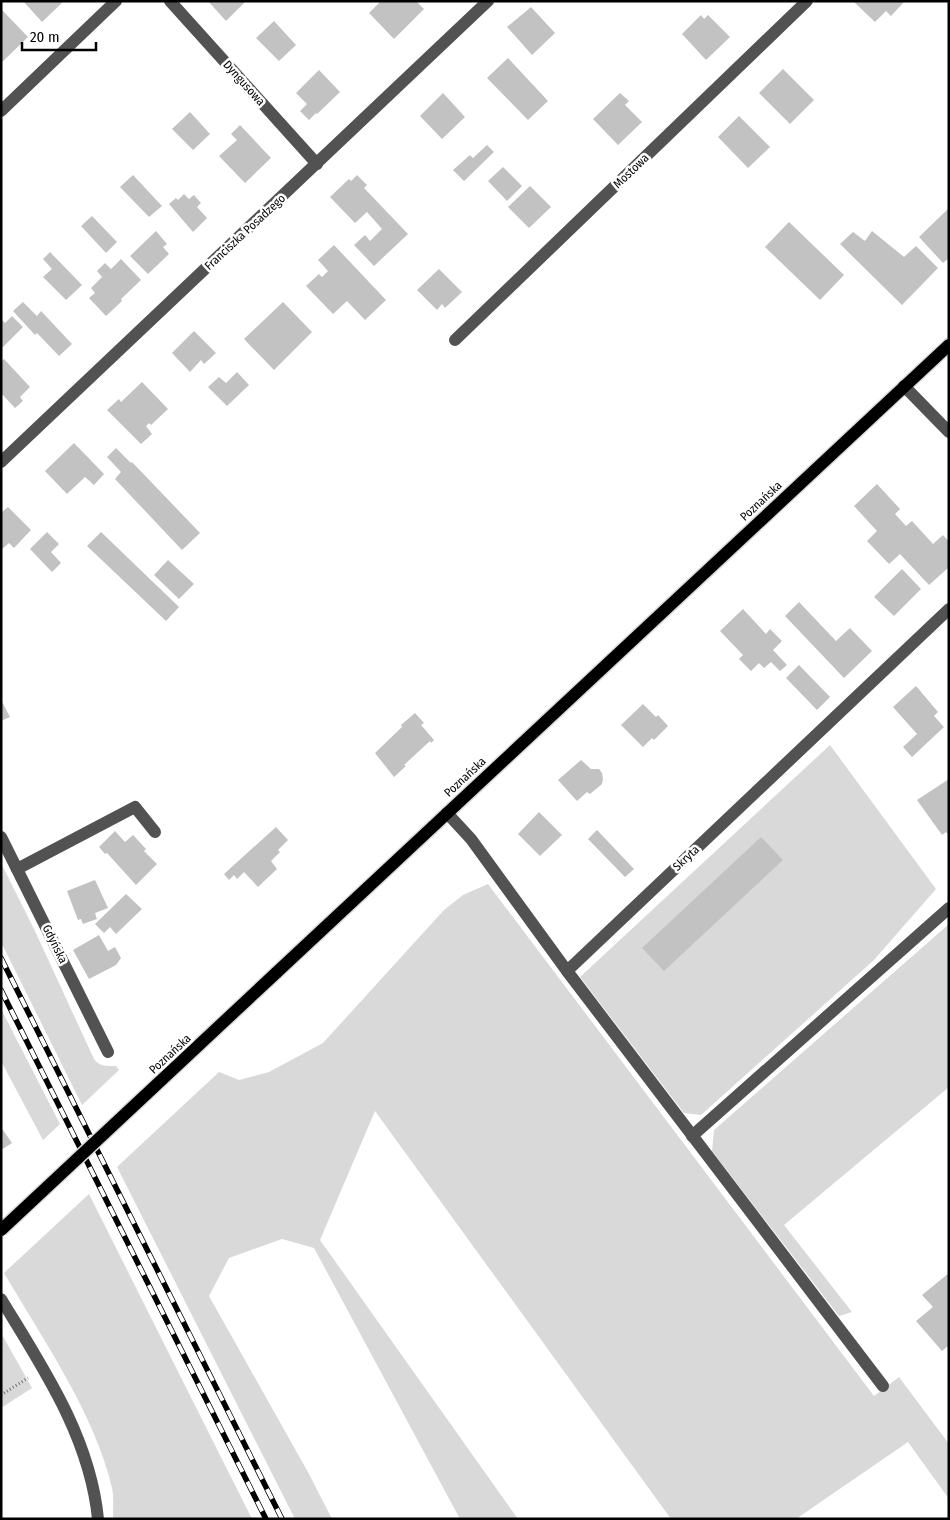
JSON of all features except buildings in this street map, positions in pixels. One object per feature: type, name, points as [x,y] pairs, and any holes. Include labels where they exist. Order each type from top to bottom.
[{"type":"main road","name":"Poznańska","points":[[1,1230],[949,344]]},
{"type":"street","points":[[1,111],[116,1]]},
{"type":"street","name":"Dyngusowa","points":[[170,1],[317,164]]},
{"type":"street","name":"Franciszka Posadzego","points":[[1,462],[488,1]]},
{"type":"street","name":"Mostowa","points":[[455,340],[807,1]]},
{"type":"street","points":[[904,386],[949,432]]},
{"type":"street","name":"Skryta","points":[[566,971],[949,609]]},
{"type":"street","points":[[17,869],[135,807],[155,832]]},
{"type":"street","points":[[447,813],[471,839],[566,971],[883,1386]]},
{"type":"street","name":"Gdyńska","points":[[1,837],[108,1052]]},
{"type":"street","points":[[692,1136],[949,908]]},
{"type":"street","points":[[1,1299],[51,1382],[69,1417],[84,1455],[95,1495],[98,1519]]},
{"type":"path","points":[[1,1395],[30,1376]]},
{"type":"shaded area","points":[[830,745],[936,889],[874,960],[701,1115],[684,1113],[580,977]]},
{"type":"shaded area","points":[[1,863],[34,929],[94,1059],[101,1065],[116,1066],[119,1070],[82,1105],[1,942]]},
{"type":"shaded area","points":[[488,884],[874,1396],[899,1377],[949,1444],[949,1499],[908,1442],[796,1519],[671,1519],[375,1111],[320,1240],[518,1519],[460,1519],[314,1248],[282,1239],[229,1258],[209,1296],[309,1474],[332,1519],[295,1519],[117,1167],[219,1072],[239,1080],[269,1072],[323,1043],[444,910],[463,895]]},
{"type":"shaded area","points":[[949,924],[949,1087],[784,1225],[852,1312],[839,1316],[712,1151],[714,1130]]},
{"type":"shaded area","points":[[1,1009],[60,1124],[43,1140],[1,1061]]},
{"type":"shaded area","points":[[89,1194],[252,1519],[113,1519],[112,1488],[93,1432],[66,1377],[4,1273]]},
{"type":"shaded area","points":[[1,1333],[32,1388],[1,1408]]},
{"type":"railway","points":[[1,958],[282,1519]]},
{"type":"railway","points":[[1,990],[266,1519]]}]
